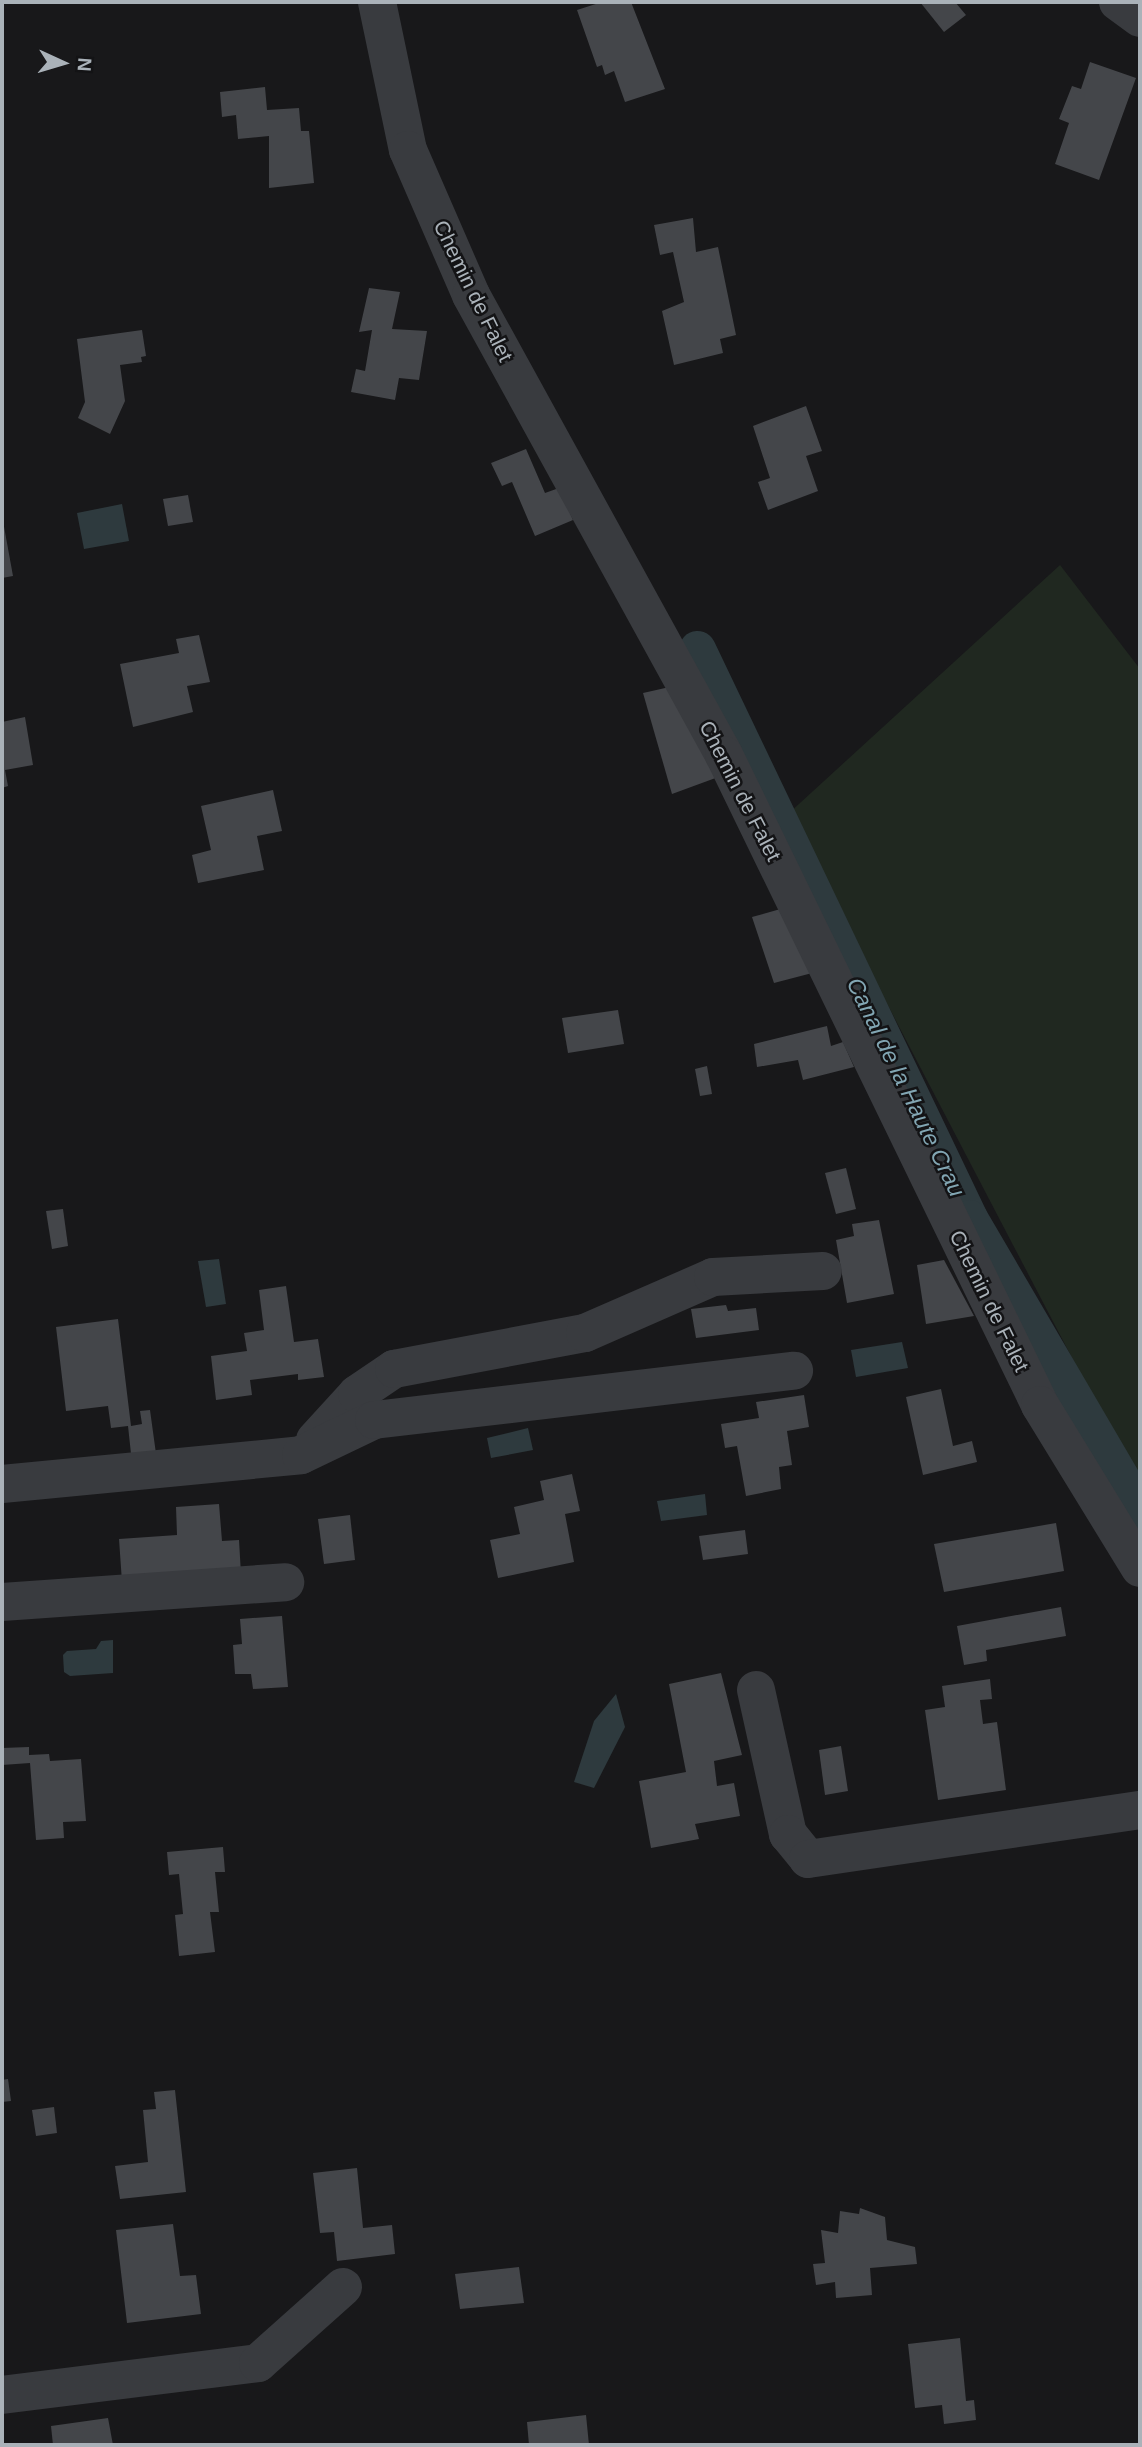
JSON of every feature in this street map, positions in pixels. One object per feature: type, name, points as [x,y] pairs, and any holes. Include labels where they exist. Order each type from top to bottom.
[{"type":"street","name":"Chemin de Falet","points":[[377,2],[408,150],[471,295],[724,755],[1040,1405],[1140,1568]]},
{"type":"street","points":[[1118,2],[1140,18]]},
{"type":"street","points":[[301,1455],[358,1394],[394,1368],[585,1333],[713,1277],[823,1271]]},
{"type":"street","points":[[2,1484],[301,1455],[374,1420],[794,1371]]},
{"type":"street","points":[[2,1602],[285,1582]]},
{"type":"street","points":[[756,1690],[788,1834],[808,1859],[1140,1810]]},
{"type":"street","points":[[2,2395],[258,2364],[343,2287]]},
{"type":"shaded area","points":[[122,504],[129,541],[84,549],[77,513]]},
{"type":"shaded area","points":[[1060,565],[1140,669],[1140,1488],[788,814]]},
{"type":"shaded area","points":[[219,1259],[226,1304],[206,1307],[198,1261]]},
{"type":"shaded area","points":[[902,1342],[908,1368],[856,1377],[851,1350]]},
{"type":"shaded area","points":[[528,1428],[533,1450],[491,1458],[487,1438]]},
{"type":"shaded area","points":[[705,1494],[707,1515],[661,1521],[657,1501]]},
{"type":"shaded area","points":[[113,1640],[113,1673],[70,1676],[64,1672],[63,1655],[67,1651],[96,1649],[101,1641]]},
{"type":"shaded area","points":[[616,1694],[625,1727],[594,1788],[574,1782],[594,1721]]},
{"type":"building","points":[[602,2],[631,2],[665,89],[625,102],[614,71],[605,75],[602,65],[597,67],[577,10]]},
{"type":"building","points":[[920,2],[955,2],[966,15],[944,32]]},
{"type":"building","points":[[1090,62],[1136,78],[1099,180],[1055,164],[1069,123],[1059,119],[1072,86],[1081,89]]},
{"type":"building","points":[[265,87],[267,110],[299,108],[301,131],[309,131],[314,183],[269,188],[269,136],[238,139],[236,115],[222,117],[220,92]]},
{"type":"building","points":[[693,218],[696,252],[718,247],[736,335],[720,339],[723,353],[674,365],[662,311],[684,302],[673,252],[660,255],[654,225]]},
{"type":"building","points":[[369,288],[400,292],[392,329],[427,331],[419,380],[399,378],[395,400],[351,392],[356,369],[365,371],[372,330],[359,332]]},
{"type":"building","points":[[142,330],[146,356],[141,357],[142,362],[120,365],[125,401],[110,434],[78,418],[85,402],[77,339]]},
{"type":"building","points":[[806,406],[822,451],[806,456],[818,491],[768,510],[758,482],[770,478],[753,426]]},
{"type":"building","points":[[526,449],[545,493],[559,488],[573,520],[535,536],[512,482],[502,486],[491,463]]},
{"type":"building","points":[[188,495],[193,522],[168,526],[163,499]]},
{"type":"building","points":[[2,522],[13,576],[2,578]]},
{"type":"building","points":[[199,635],[210,682],[187,686],[193,712],[133,727],[120,664],[179,653],[176,639]]},
{"type":"building","points":[[674,686],[721,776],[672,794],[643,693]]},
{"type":"building","points":[[25,717],[33,765],[5,770],[8,786],[2,788],[2,722]]},
{"type":"building","points":[[273,790],[282,831],[257,836],[264,870],[198,883],[192,855],[211,850],[201,806]]},
{"type":"building","points":[[784,908],[816,972],[774,983],[752,917]]},
{"type":"building","points":[[618,1010],[624,1044],[568,1053],[562,1018]]},
{"type":"building","points":[[827,1026],[831,1046],[843,1042],[854,1067],[803,1080],[798,1060],[757,1067],[754,1044]]},
{"type":"building","points":[[707,1066],[712,1094],[700,1096],[695,1069]]},
{"type":"building","points":[[846,1168],[856,1209],[836,1214],[825,1173]]},
{"type":"building","points":[[63,1209],[68,1246],[52,1249],[46,1211]]},
{"type":"building","points":[[879,1220],[894,1294],[847,1303],[836,1240],[854,1236],[852,1224]]},
{"type":"building","points":[[944,1260],[974,1316],[926,1324],[917,1265]]},
{"type":"building","points":[[286,1286],[294,1342],[318,1339],[324,1377],[298,1380],[298,1374],[250,1380],[252,1395],[216,1400],[211,1356],[247,1351],[244,1333],[264,1330],[259,1290]]},
{"type":"building","points":[[726,1305],[728,1311],[756,1308],[759,1330],[696,1338],[691,1309]]},
{"type":"building","points":[[118,1319],[131,1426],[142,1424],[140,1411],[150,1410],[157,1461],[132,1463],[128,1426],[111,1428],[108,1406],[66,1411],[56,1327]]},
{"type":"building","points":[[941,1389],[953,1446],[972,1441],[977,1462],[923,1475],[906,1397]]},
{"type":"building","points":[[804,1395],[809,1427],[787,1431],[792,1465],[779,1467],[781,1489],[746,1496],[737,1446],[725,1448],[721,1424],[759,1418],[756,1402]]},
{"type":"building","points":[[572,1474],[580,1511],[565,1514],[574,1562],[498,1578],[490,1540],[520,1534],[514,1507],[544,1500],[540,1481]]},
{"type":"building","points":[[219,1504],[222,1541],[239,1540],[241,1574],[122,1582],[119,1539],[177,1535],[176,1507]]},
{"type":"building","points":[[350,1515],[355,1560],[324,1564],[318,1519]]},
{"type":"building","points":[[1056,1523],[1064,1571],[944,1592],[934,1544]]},
{"type":"building","points":[[745,1530],[748,1554],[703,1560],[699,1536]]},
{"type":"building","points":[[1061,1607],[1066,1636],[986,1650],[987,1661],[964,1665],[957,1626]]},
{"type":"building","points":[[282,1616],[288,1687],[253,1689],[251,1674],[235,1674],[233,1645],[242,1644],[240,1619]]},
{"type":"building","points":[[721,1673],[742,1755],[714,1761],[717,1786],[734,1783],[740,1816],[695,1824],[699,1839],[651,1848],[639,1781],[686,1772],[669,1684]]},
{"type":"building","points":[[990,1679],[992,1699],[980,1700],[983,1724],[997,1722],[1006,1790],[938,1800],[925,1710],[945,1707],[942,1686]]},
{"type":"building","points":[[841,1746],[848,1791],[825,1795],[819,1750]]},
{"type":"building","points":[[29,1747],[29,1755],[49,1754],[50,1761],[81,1759],[86,1821],[63,1822],[64,1838],[36,1840],[30,1763],[2,1765],[2,1748]]},
{"type":"building","points":[[223,1847],[225,1872],[215,1872],[219,1912],[210,1912],[215,1952],[179,1956],[175,1915],[183,1914],[179,1874],[169,1875],[167,1852]]},
{"type":"building","points":[[8,2079],[11,2101],[2,2102],[2,2080]]},
{"type":"building","points":[[175,2090],[186,2192],[120,2199],[115,2166],[148,2162],[143,2110],[156,2109],[154,2092]]},
{"type":"building","points":[[54,2107],[57,2133],[36,2136],[32,2110]]},
{"type":"building","points":[[357,2168],[363,2228],[392,2225],[395,2254],[337,2261],[334,2232],[320,2233],[313,2173]]},
{"type":"building","points":[[860,2208],[885,2217],[887,2240],[915,2247],[917,2264],[870,2268],[872,2295],[836,2298],[835,2282],[816,2285],[813,2264],[825,2263],[821,2230],[838,2233],[840,2211],[859,2214]]},
{"type":"building","points":[[173,2224],[180,2276],[196,2275],[201,2314],[127,2323],[116,2230]]},
{"type":"building","points":[[519,2267],[524,2303],[460,2309],[455,2274]]},
{"type":"building","points":[[960,2338],[966,2401],[974,2400],[976,2420],[944,2424],[942,2405],[915,2408],[908,2344]]},
{"type":"building","points":[[586,2415],[589,2445],[529,2445],[527,2422]]},
{"type":"building","points":[[108,2418],[113,2445],[53,2445],[51,2426]]},
{"type":"waterway","name":"Canal de la Haute Crau","points":[[697,649],[969,1218],[1140,1511]]}]
